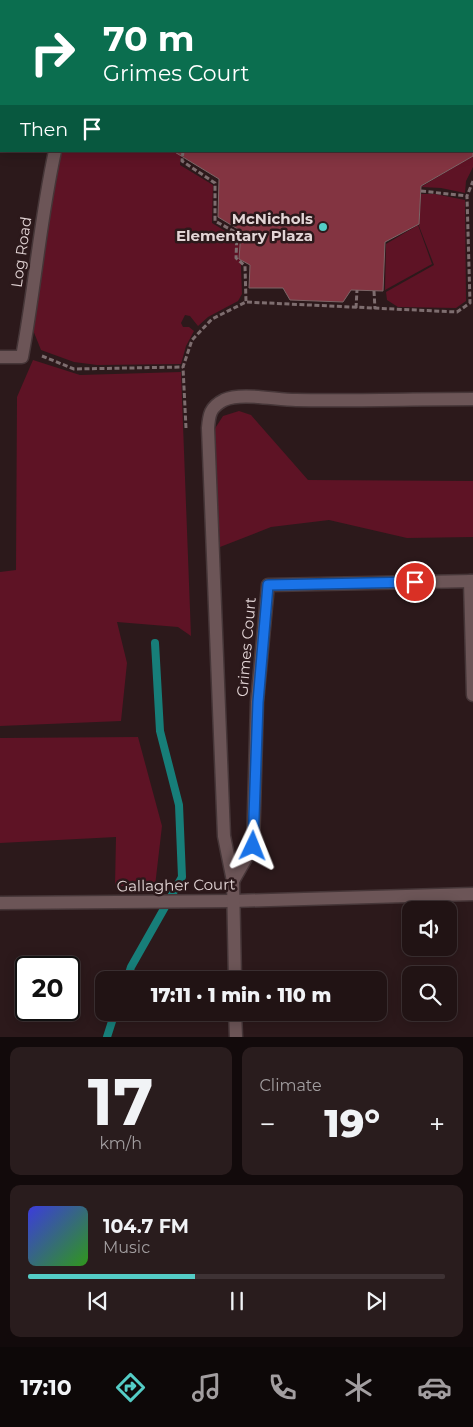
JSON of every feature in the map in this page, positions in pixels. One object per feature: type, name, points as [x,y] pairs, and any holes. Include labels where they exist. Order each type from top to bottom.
[{"type":"street","name":"Log Road","points":[[23,352],[46,192],[56,152]]},
{"type":"street","points":[[0,357],[23,352]]},
{"type":"street","points":[[235,971],[234,881],[224,836],[208,428],[210,412],[214,406],[226,399],[247,397],[295,400],[473,399]]},
{"type":"street","points":[[471,581],[473,695]]},
{"type":"street","name":"Grimes Court","points":[[234,881],[253,846],[258,702],[268,585],[471,581]]},
{"type":"street","name":"Gallagher Court","points":[[0,903],[233,901],[473,894]]},
{"type":"street","points":[[235,1021],[236,1037]]},
{"type":"path","points":[[183,152],[182,161],[215,183],[215,221],[237,233],[236,258],[245,266],[246,302]]},
{"type":"path","points":[[186,434],[183,367],[192,340],[212,319],[246,302],[313,303],[356,308],[457,312],[470,303],[467,196],[473,181]]},
{"type":"path","points":[[421,190],[467,196]]},
{"type":"path","points":[[356,308],[357,290]]},
{"type":"path","points":[[374,291],[375,309]]},
{"type":"path","points":[[23,352],[74,369],[183,367]]},
{"type":"shaded area","points":[[60,152],[181,152],[180,165],[213,185],[212,223],[240,240],[242,294],[238,301],[208,317],[198,326],[190,316],[185,315],[181,323],[183,327],[189,327],[194,331],[186,346],[181,364],[97,365],[74,362],[41,350],[31,325]]},
{"type":"shaded area","points":[[455,152],[473,152],[473,167],[466,181],[465,193],[441,188],[421,187],[454,167]]},
{"type":"shaded area","points":[[421,194],[435,194],[465,200],[466,301],[456,308],[398,307],[387,300],[386,292],[434,265],[419,226]]},
{"type":"shaded area","points":[[418,225],[432,264],[385,290],[386,244]]},
{"type":"shaded area","points":[[33,360],[80,375],[181,372],[191,636],[178,627],[117,622],[127,663],[121,721],[0,726],[0,572],[16,570],[17,397]]},
{"type":"shaded area","points":[[239,411],[251,415],[308,480],[473,481],[473,537],[407,538],[329,520],[271,527],[220,547],[214,430],[223,416]]},
{"type":"shaded area","points":[[138,737],[162,826],[155,886],[115,886],[116,837],[0,843],[0,738]]},
{"type":"building","name":"McNichols Elementary Plaza","points":[[175,152],[473,152],[473,156],[421,186],[419,224],[385,242],[383,291],[351,290],[343,302],[290,300],[283,288],[249,288],[250,265],[239,259],[241,231],[218,217],[219,179]]},
{"type":"waterway","points":[[130,971],[182,877],[179,805],[160,731],[155,643]]},
{"type":"waterway","points":[[107,1037],[112,1021]]},
{"type":"place","name":"McNichols Elementary Plaza","points":[[323,227]]},
{"type":"route","points":[[253,846],[258,702],[268,585],[415,582]]}]
